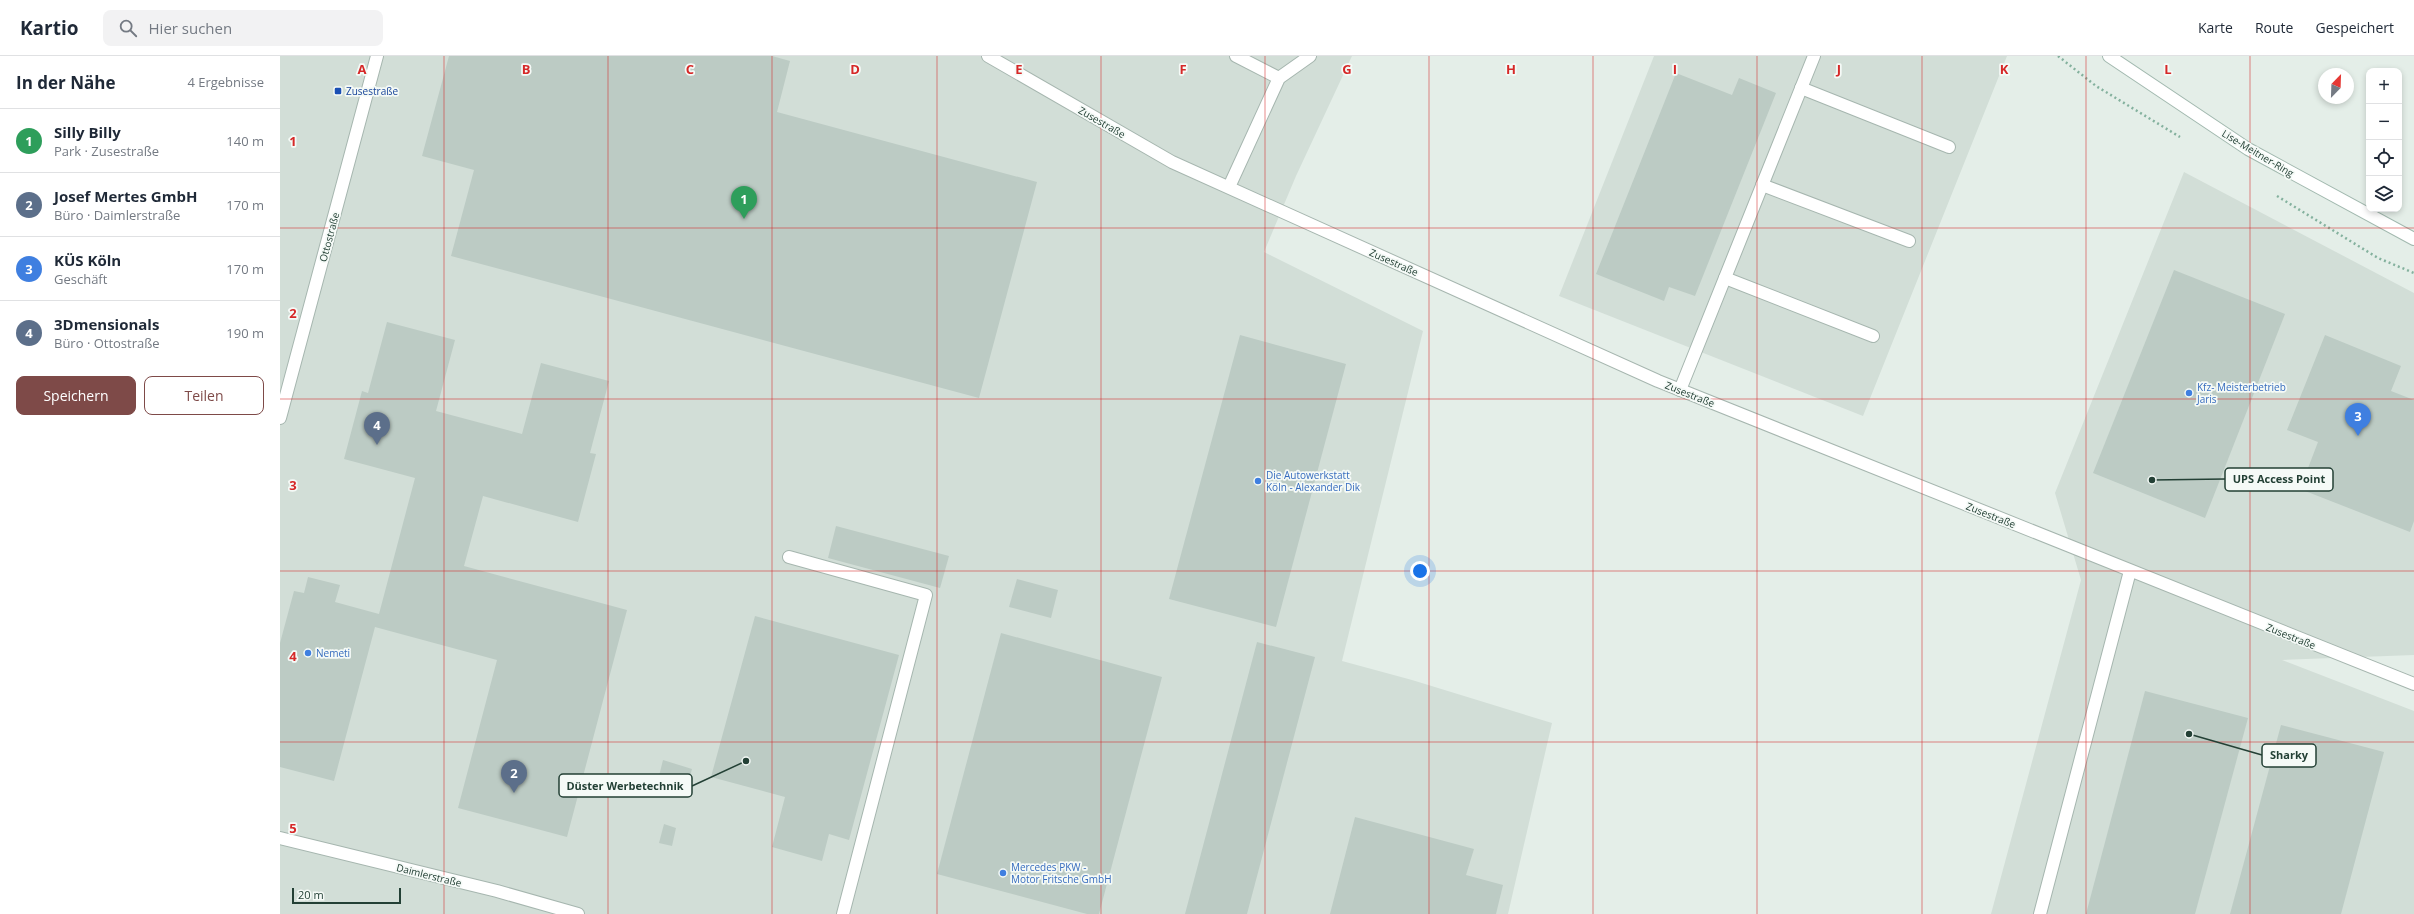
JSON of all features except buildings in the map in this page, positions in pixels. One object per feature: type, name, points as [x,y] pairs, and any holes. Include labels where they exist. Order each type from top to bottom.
[{"type":"street","name":"Ottostraße","points":[[280,418],[377,56]]},
{"type":"street","name":"Zusestraße","points":[[988,56],[1172,162],[1680,390],[2414,684]]},
{"type":"street","points":[[1236,56],[1279,78]]},
{"type":"street","points":[[1228,187],[1279,78],[1310,56]]},
{"type":"street","points":[[1680,390],[1814,56]]},
{"type":"street","name":"Lise-Meitner-Ring","points":[[2109,56],[2248,149],[2414,239]]},
{"type":"street","points":[[1801,88],[1949,147]]},
{"type":"street","points":[[1762,184],[1910,241]]},
{"type":"street","points":[[1725,278],[1873,336]]},
{"type":"street","points":[[789,557],[926,595],[843,914]]},
{"type":"street","points":[[2040,914],[2130,571]]},
{"type":"street","name":"Daimlerstraße","points":[[280,838],[497,891],[578,914]]},
{"type":"shaded area","points":[[280,56],[1352,56],[1296,176],[1264,252],[1423,331],[1342,661],[1412,680],[1552,723],[1508,914],[280,914]]},
{"type":"shaded area","points":[[1654,56],[2007,56],[1863,416],[1559,296]]},
{"type":"shaded area","points":[[2184,172],[2414,293],[2414,655],[2282,660],[2414,711],[2414,914],[1991,914],[2081,580],[2055,493]]},
{"type":"place","name":"Zusestraße","points":[[338,91]]},
{"type":"place","name":"Silly Billy","points":[[744,219]]},
{"type":"place","name":"Kfz- Meisterbetrieb Jaris","points":[[2189,393]]},
{"type":"place","name":"KÜS Köln","points":[[2358,436]]},
{"type":"place","name":"3Dmensionals","points":[[377,445]]},
{"type":"place","name":"UPS Access Point","points":[[2152,480]]},
{"type":"place","name":"Die Autowerkstatt Köln - Alexander Dik","points":[[1258,481]]},
{"type":"place","name":"Nemeti","points":[[308,653]]},
{"type":"place","name":"Sharky","points":[[2189,734]]},
{"type":"place","name":"Düster Werbetechnik","points":[[746,761]]},
{"type":"place","name":"Josef Mertes GmbH","points":[[514,793]]},
{"type":"place","name":"Mercedes PKW - Motor Fritsche GmbH","points":[[1003,873]]}]
